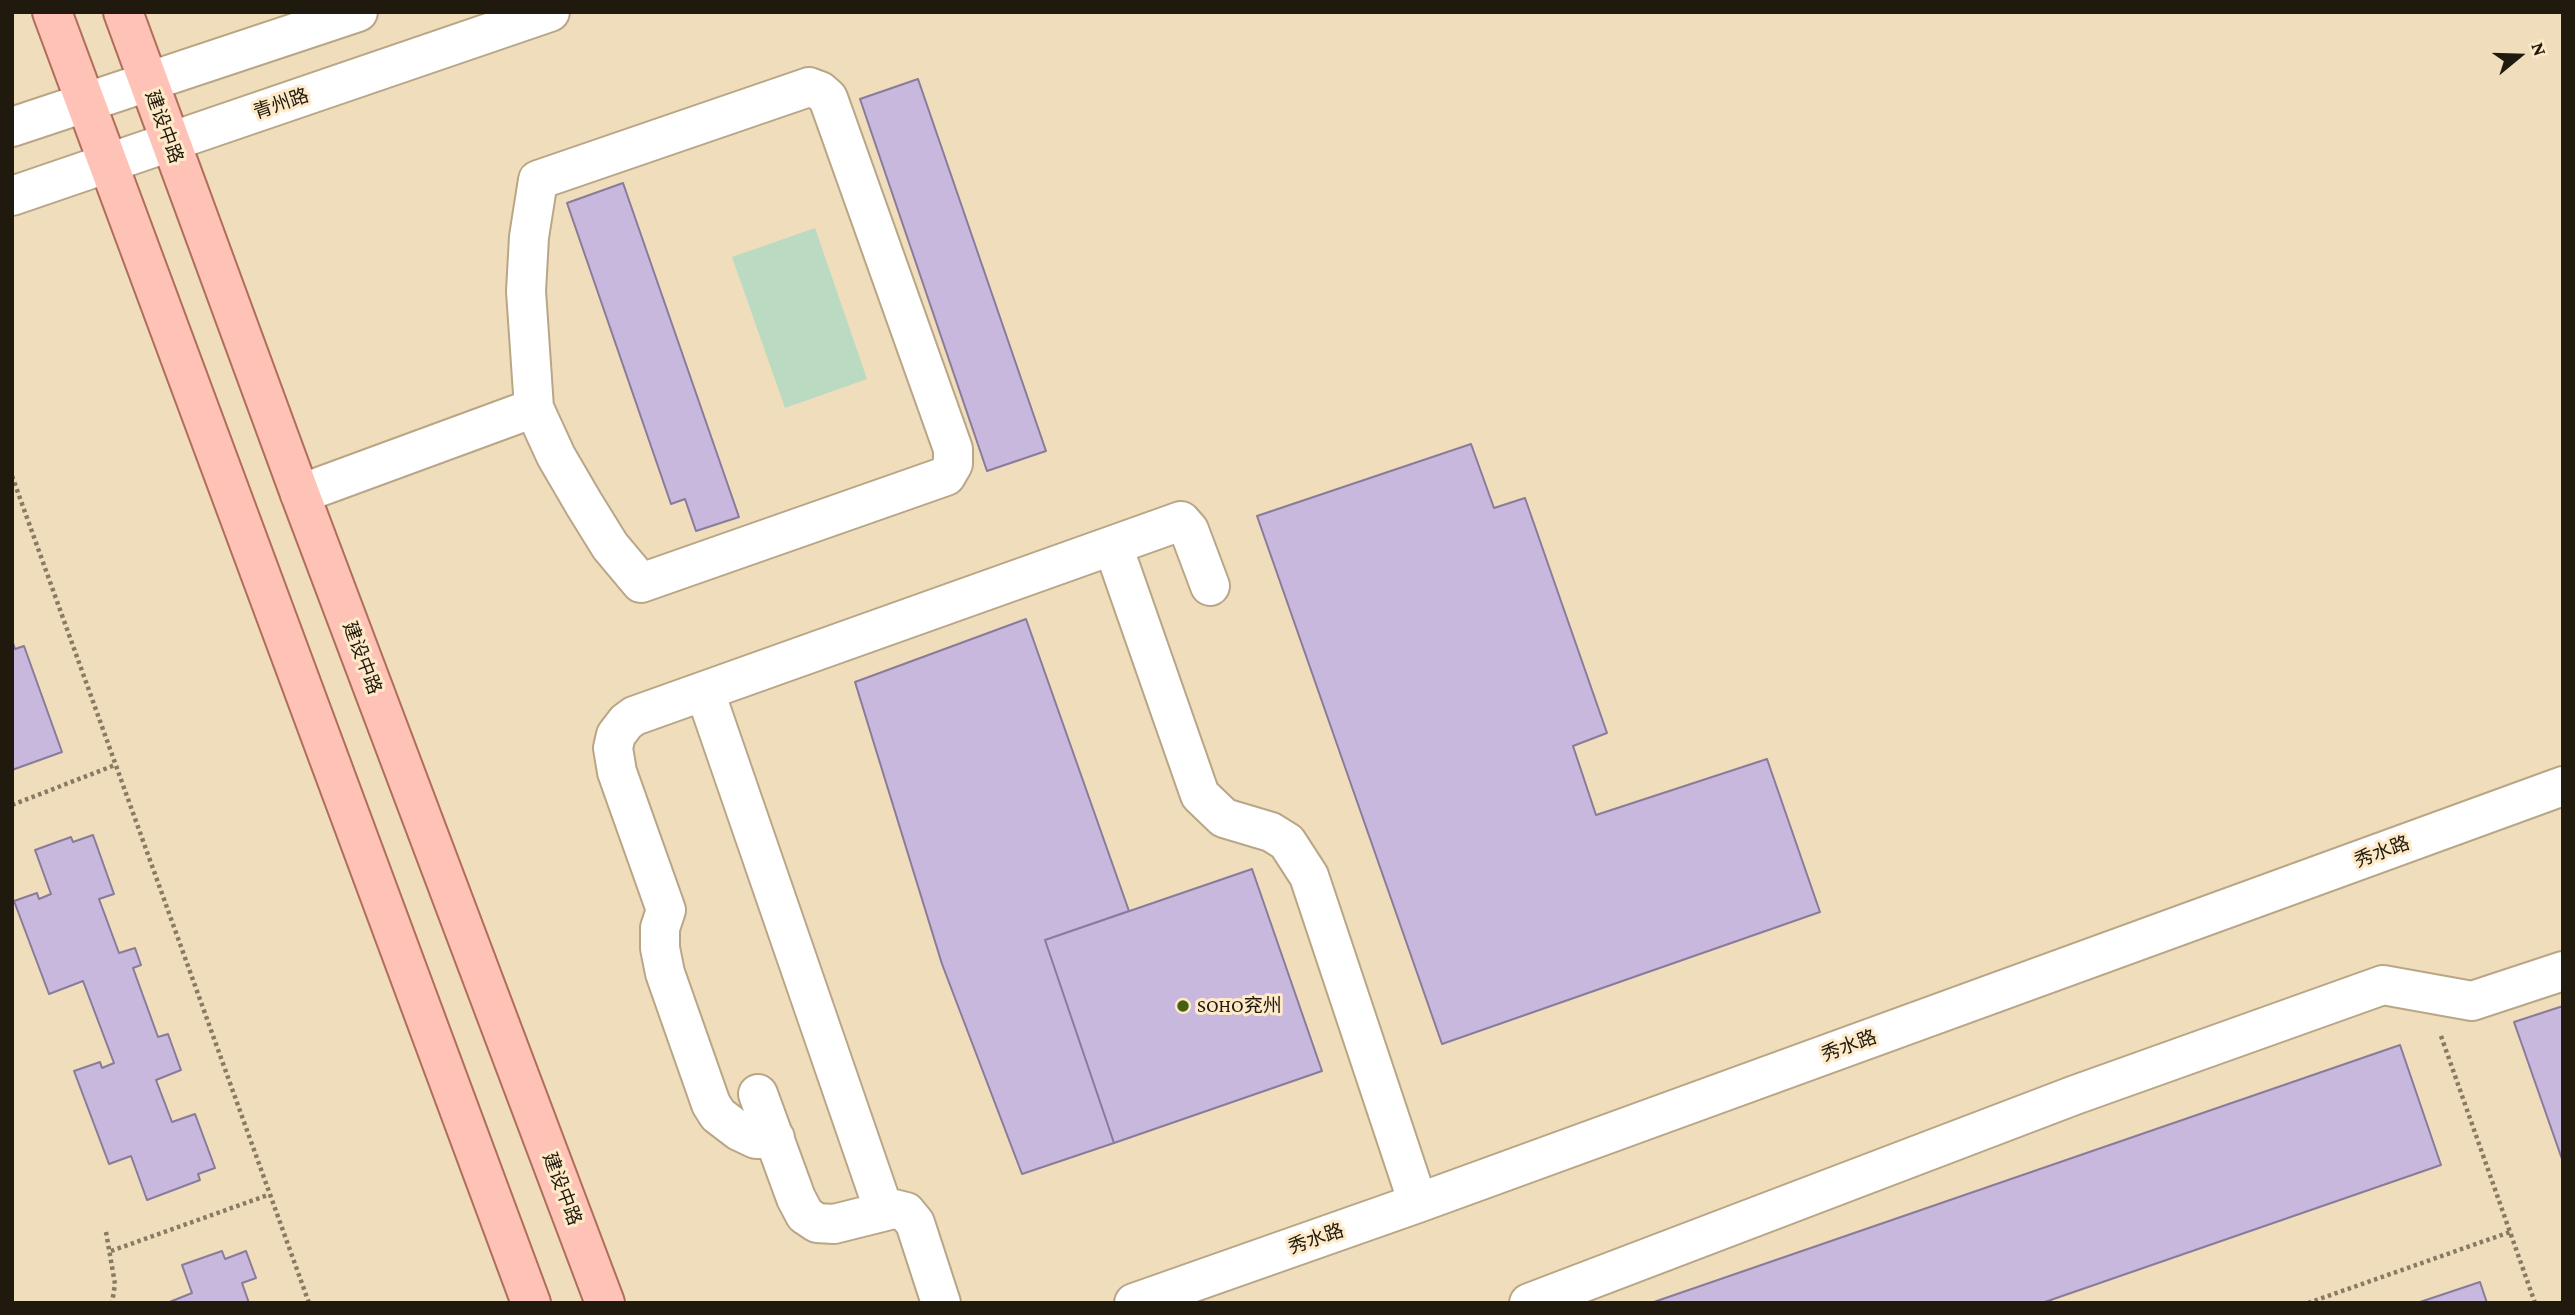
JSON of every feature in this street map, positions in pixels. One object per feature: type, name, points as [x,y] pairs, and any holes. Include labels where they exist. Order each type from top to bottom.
[{"type":"main road","points":[[52,12],[531,1303]]},
{"type":"main road","name":"建设中路","points":[[123,12],[300,494],[605,1303]]},
{"type":"street","points":[[12,127],[358,12]]},
{"type":"street","name":"青州路","points":[[12,196],[550,12]]},
{"type":"street","points":[[809,88],[820,90],[828,98],[953,449],[953,464],[946,476],[642,583],[610,546],[584,504],[556,456],[534,408],[526,292],[529,237],[538,180],[809,88]]},
{"type":"street","points":[[300,494],[534,408]]},
{"type":"street","points":[[775,1138],[756,1139],[739,1131],[718,1115],[711,1104],[665,973],[660,948],[660,928],[666,910],[617,772],[613,748],[616,735],[634,716],[1181,521],[1189,530],[1210,586]]},
{"type":"street","points":[[1113,546],[1200,795],[1224,818],[1271,832],[1287,842],[1309,876],[1418,1203]]},
{"type":"street","points":[[705,692],[884,1211]]},
{"type":"street","name":"秀水路","points":[[1135,1303],[1418,1203],[2563,786]]},
{"type":"street","points":[[1529,1303],[2075,1094],[2383,985],[2472,1001],[2563,971]]},
{"type":"street","points":[[758,1094],[796,1198],[805,1215],[817,1223],[834,1224],[894,1209],[906,1212],[915,1223],[941,1303]]},
{"type":"path","points":[[12,476],[309,1303]]},
{"type":"path","points":[[12,805],[116,765]]},
{"type":"path","points":[[2425,992],[2535,1303]]},
{"type":"path","points":[[111,1251],[268,1195]]},
{"type":"path","points":[[106,1232],[116,1284],[112,1303]]},
{"type":"path","points":[[2308,1303],[2510,1232]]},
{"type":"green space","points":[[815,228],[867,379],[785,408],[732,257]]},
{"type":"building","points":[[918,79],[1046,451],[987,471],[860,99]]},
{"type":"building","points":[[623,183],[739,517],[696,531],[685,499],[671,504],[567,203]]},
{"type":"building","points":[[1471,444],[1494,508],[1525,498],[1607,733],[1573,746],[1596,815],[1767,759],[1820,912],[1442,1044],[1257,516]]},
{"type":"building","points":[[1026,619],[1129,911],[1045,940],[1114,1143],[1022,1174],[942,964],[855,682]]},
{"type":"building","points":[[12,640],[15,649],[24,646],[62,752],[12,770]]},
{"type":"building","points":[[93,835],[114,894],[99,899],[119,953],[135,948],[141,965],[133,968],[158,1037],[168,1034],[181,1070],[156,1080],[172,1122],[195,1114],[215,1168],[198,1174],[200,1180],[147,1200],[131,1156],[109,1164],[74,1071],[100,1062],[102,1068],[114,1063],[83,981],[49,994],[14,901],[37,893],[39,899],[51,894],[35,850],[71,837],[73,842]]},
{"type":"building","name":"SOHO兖州","points":[[1252,869],[1322,1071],[1114,1143],[1045,940]]},
{"type":"building","points":[[2563,1006],[2563,1162],[2514,1022]]},
{"type":"building","points":[[2400,1045],[2441,1165],[2042,1303],[1651,1303]]},
{"type":"building","points":[[222,1251],[225,1259],[246,1251],[256,1278],[242,1283],[249,1303],[167,1303],[192,1293],[182,1265]]},
{"type":"building","points":[[2480,1282],[2487,1303],[2417,1303]]},
{"type":"place","name":"SOHO兖州","points":[[1183,1006]]}]
